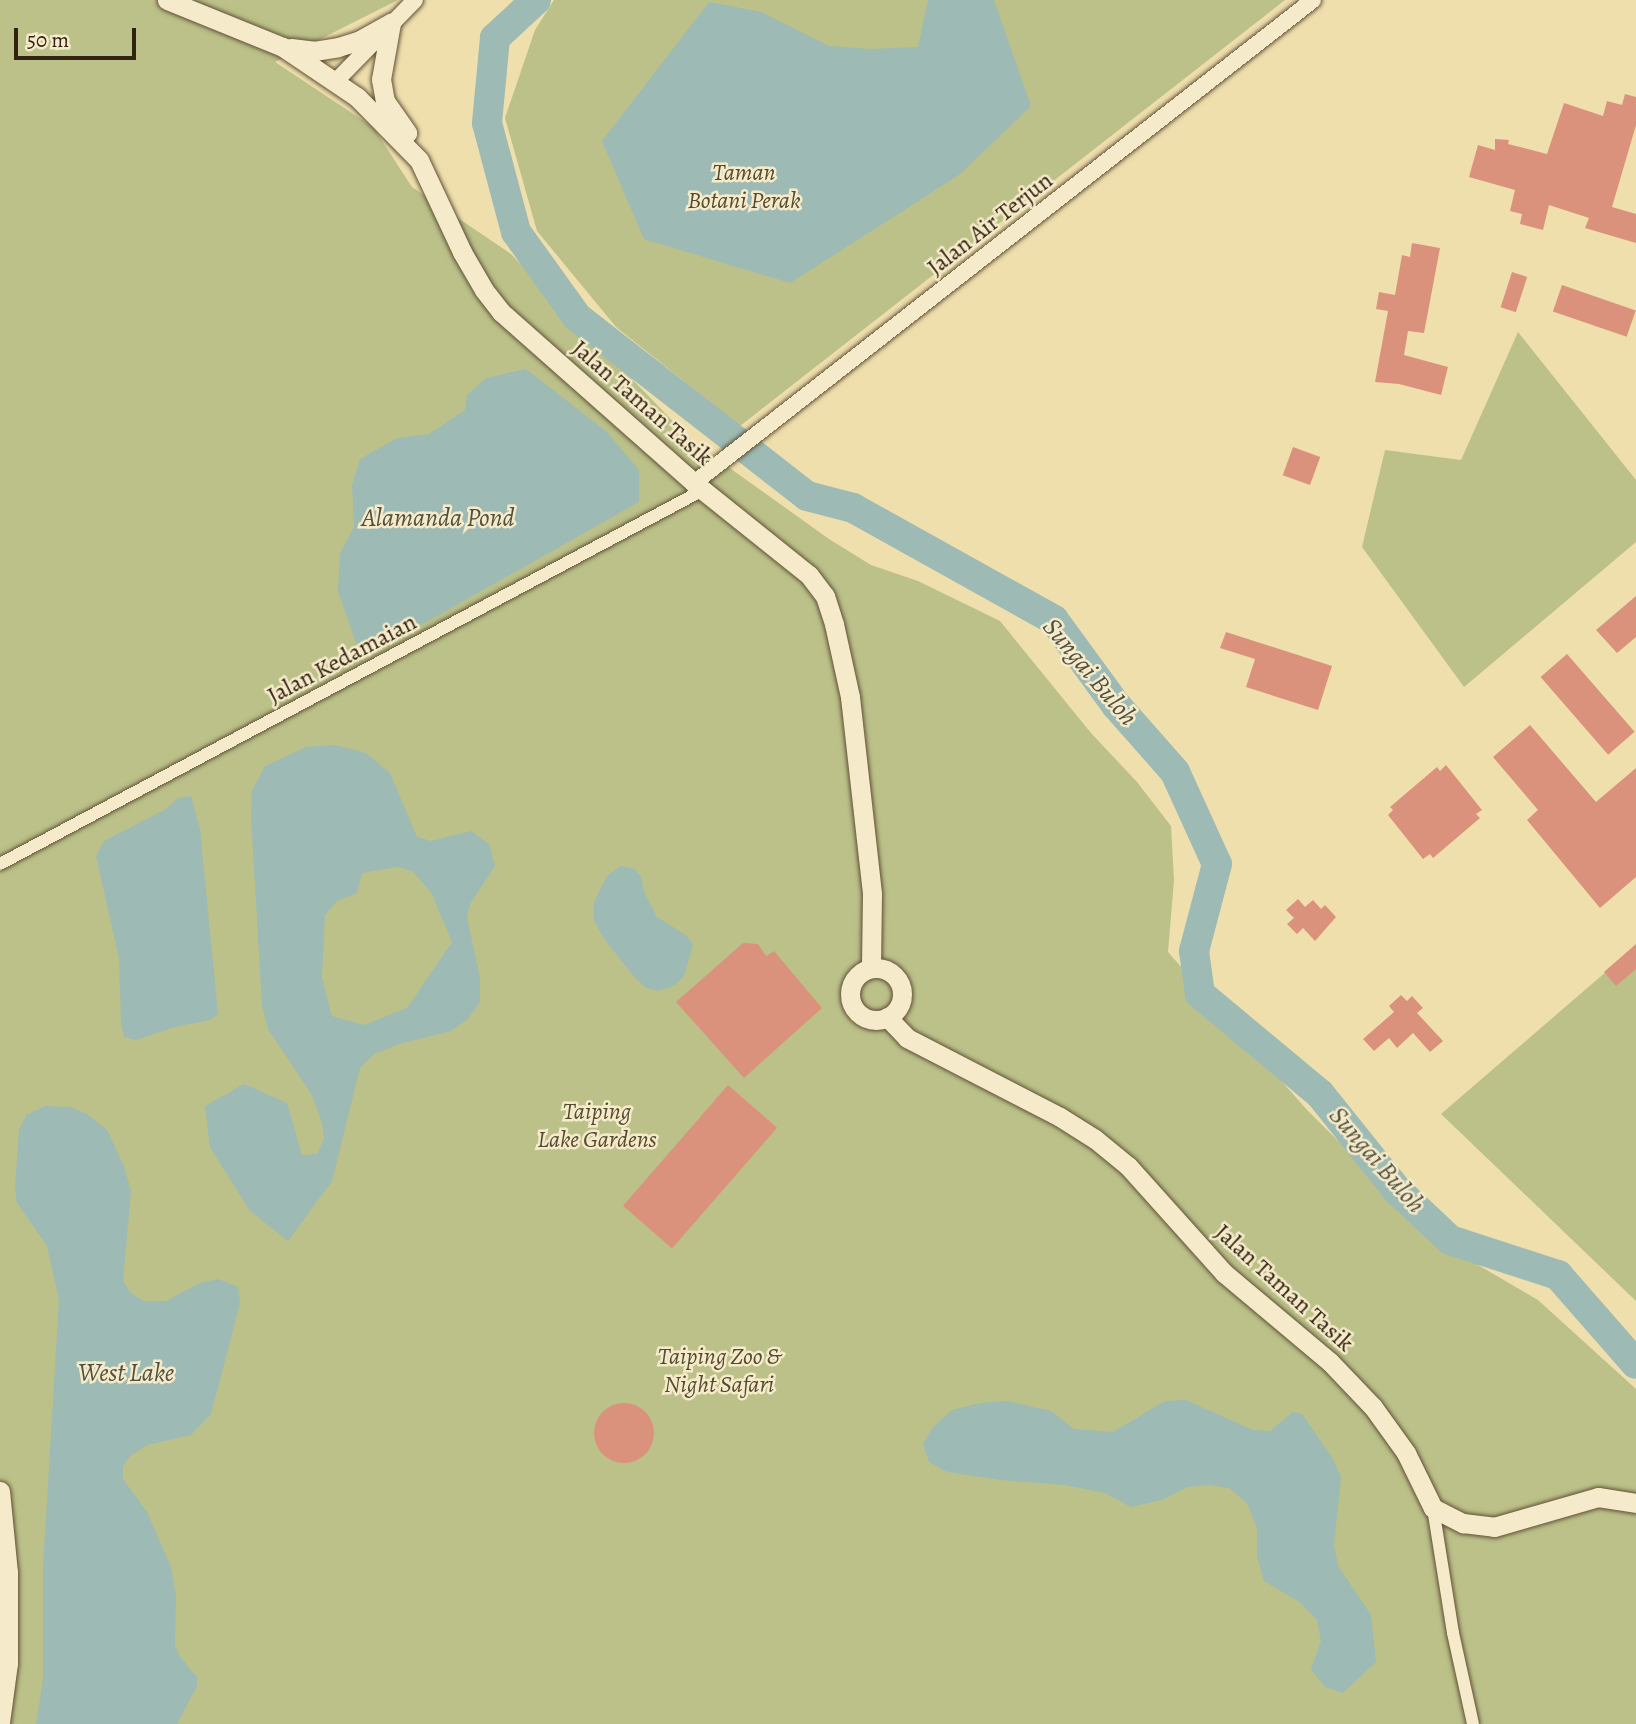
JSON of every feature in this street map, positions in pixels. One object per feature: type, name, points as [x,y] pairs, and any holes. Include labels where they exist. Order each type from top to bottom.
[{"type":"street","name":"Jalan Taman Tasik","points":[[167,0],[283,47],[336,80],[392,129],[419,160],[462,251],[484,290],[501,312],[699,486],[809,575],[825,596],[850,697],[872,894],[871,968],[857,976],[852,983],[850,999],[864,1017],[887,1017],[906,1038],[1060,1117],[1095,1139],[1128,1166],[1224,1273],[1330,1362],[1373,1406],[1406,1453],[1433,1508],[1453,1633],[1473,1724]]},
{"type":"street","points":[[336,80],[415,0]]},
{"type":"street","name":"Jalan Air Terjun","points":[[699,486],[717,466],[1313,0]]},
{"type":"street","points":[[283,47],[314,51],[338,47],[358,41],[391,23]]},
{"type":"street","points":[[391,23],[382,58],[381,79],[385,101],[408,135],[419,160]]},
{"type":"street","name":"Jalan Kedamaian","points":[[0,864],[699,486]]},
{"type":"street","points":[[871,968],[888,970],[899,982],[902,998],[894,1013],[887,1017]]},
{"type":"street","points":[[0,1491],[8,1572],[8,1662],[0,1722]]},
{"type":"street","points":[[1433,1508],[1463,1523],[1494,1527],[1598,1497],[1636,1503]]},
{"type":"green space","name":"Taiping Lake Gardens","points":[[0,0],[398,0],[275,62],[373,127],[412,187],[511,254],[692,441],[829,539],[871,565],[918,581],[1000,621],[1171,826],[1174,880],[1168,952],[1307,1110],[1442,1244],[1538,1300],[1636,1389],[1636,1724],[0,1724]]},
{"type":"green space","name":"Taman Botani Perak","points":[[554,0],[1285,0],[740,426],[616,327],[537,231],[505,118],[535,30]]},
{"type":"green space","points":[[1518,332],[1636,480],[1636,542],[1464,687],[1362,547],[1385,450],[1461,460]]},
{"type":"green space","points":[[1636,946],[1636,1301],[1441,1114]]},
{"type":"water","points":[[928,0],[994,0],[1031,106],[959,175],[790,283],[644,239],[602,141],[709,2],[761,12],[829,46],[869,49],[918,47]]},
{"type":"water","name":"Alamanda Pond","points":[[526,369],[607,432],[639,470],[639,502],[368,655],[356,643],[338,591],[340,553],[354,527],[352,485],[360,459],[397,438],[429,434],[465,410],[467,395],[486,378]]},
{"type":"water","points":[[335,745],[366,753],[390,773],[417,837],[431,841],[471,831],[489,844],[495,866],[470,904],[467,917],[480,978],[480,1002],[467,1020],[451,1031],[399,1044],[374,1054],[360,1068],[332,1181],[288,1241],[250,1211],[210,1147],[205,1106],[244,1084],[287,1103],[302,1155],[317,1154],[324,1139],[322,1123],[312,1095],[268,1029],[262,1005],[251,817],[252,791],[265,766],[306,747]],"holes":[[[398,867],[412,871],[431,892],[452,942],[407,1008],[364,1025],[332,1016],[322,978],[325,915],[337,901],[357,893],[362,873]]]},
{"type":"water","points":[[191,796],[200,829],[218,1014],[210,1020],[175,1027],[136,1040],[124,1037],[121,1023],[119,958],[96,856],[104,841],[166,809],[178,798]]},
{"type":"water","points":[[621,866],[635,869],[641,877],[644,892],[657,917],[687,936],[693,945],[684,976],[675,985],[659,991],[646,988],[604,939],[594,920],[594,903],[599,891],[608,875]]},
{"type":"water","name":"West Lake","points":[[45,1106],[71,1107],[87,1114],[107,1130],[124,1166],[131,1191],[123,1281],[130,1292],[144,1301],[166,1301],[200,1283],[218,1279],[238,1287],[240,1303],[211,1414],[191,1435],[147,1445],[130,1456],[123,1466],[123,1479],[147,1512],[171,1567],[176,1596],[175,1645],[180,1657],[197,1677],[197,1686],[177,1724],[36,1724],[43,1680],[43,1567],[59,1300],[47,1246],[17,1203],[15,1188],[19,1130],[26,1115]]},
{"type":"water","points":[[1186,1400],[1253,1430],[1270,1431],[1293,1412],[1302,1414],[1332,1457],[1341,1477],[1334,1545],[1338,1566],[1371,1615],[1376,1662],[1343,1693],[1325,1687],[1311,1669],[1321,1641],[1317,1620],[1301,1603],[1264,1581],[1257,1556],[1257,1528],[1247,1503],[1229,1488],[1209,1485],[1188,1487],[1161,1500],[1131,1507],[1105,1493],[1065,1485],[947,1472],[929,1462],[923,1444],[933,1427],[952,1410],[980,1403],[1007,1401],[1051,1411],[1074,1429],[1113,1432],[1165,1401]]},
{"type":"building","points":[[1625,94],[1636,97],[1636,125],[1612,207],[1636,214],[1636,243],[1585,228],[1589,218],[1549,205],[1543,230],[1520,224],[1522,214],[1510,211],[1515,190],[1469,177],[1478,145],[1495,150],[1495,139],[1509,140],[1508,144],[1547,154],[1564,103],[1603,116],[1607,101],[1622,105]]},
{"type":"building","points":[[1412,243],[1440,248],[1424,333],[1408,331],[1404,355],[1448,367],[1441,395],[1399,384],[1375,382],[1388,311],[1376,309],[1379,292],[1395,295],[1402,255],[1410,257]]},
{"type":"building","points":[[1512,272],[1527,277],[1516,312],[1501,307]]},
{"type":"building","points":[[1562,285],[1636,310],[1627,337],[1553,311]]},
{"type":"building","points":[[1293,447],[1320,457],[1310,485],[1283,475]]},
{"type":"building","points":[[1636,596],[1636,637],[1617,653],[1596,630]]},
{"type":"building","points":[[1226,632],[1332,666],[1318,710],[1246,687],[1255,659],[1220,648]]},
{"type":"building","points":[[1567,654],[1635,732],[1608,755],[1541,677]]},
{"type":"building","points":[[1530,725],[1596,802],[1636,768],[1636,877],[1600,908],[1527,820],[1538,810],[1493,757]]},
{"type":"building","points":[[1446,765],[1482,810],[1476,814],[1480,818],[1433,858],[1430,854],[1423,859],[1388,815],[1393,810],[1390,807],[1437,767],[1440,771]]},
{"type":"building","points":[[1298,899],[1305,907],[1313,900],[1321,909],[1325,905],[1336,917],[1315,941],[1303,928],[1297,934],[1287,924],[1294,918],[1286,910]]},
{"type":"building","points":[[743,943],[758,944],[766,956],[774,951],[822,1008],[744,1078],[676,1002]]},
{"type":"building","points":[[1636,944],[1636,969],[1616,986],[1604,972]]},
{"type":"building","points":[[1401,995],[1407,1001],[1412,996],[1423,1008],[1417,1013],[1443,1041],[1430,1052],[1413,1033],[1397,1048],[1389,1038],[1374,1051],[1363,1039],[1394,1012],[1389,1006]]},
{"type":"building","points":[[728,1085],[777,1128],[672,1248],[623,1206]]},
{"type":"building","points":[[618,1403],[630,1403],[646,1411],[652,1421],[652,1445],[646,1455],[630,1463],[618,1463],[602,1455],[594,1439],[594,1427],[602,1411]]},
{"type":"waterway","name":"Sungai Buloh","points":[[536,0],[495,38],[487,123],[516,232],[577,317],[807,496],[853,508],[1054,620],[1116,705],[1175,772],[1217,864],[1194,951],[1200,994],[1320,1094],[1397,1190],[1450,1240],[1558,1275],[1636,1364]]},
{"type":"park label","name":"Taiping Zoo & Night Safari","points":[[719,1371]]}]
